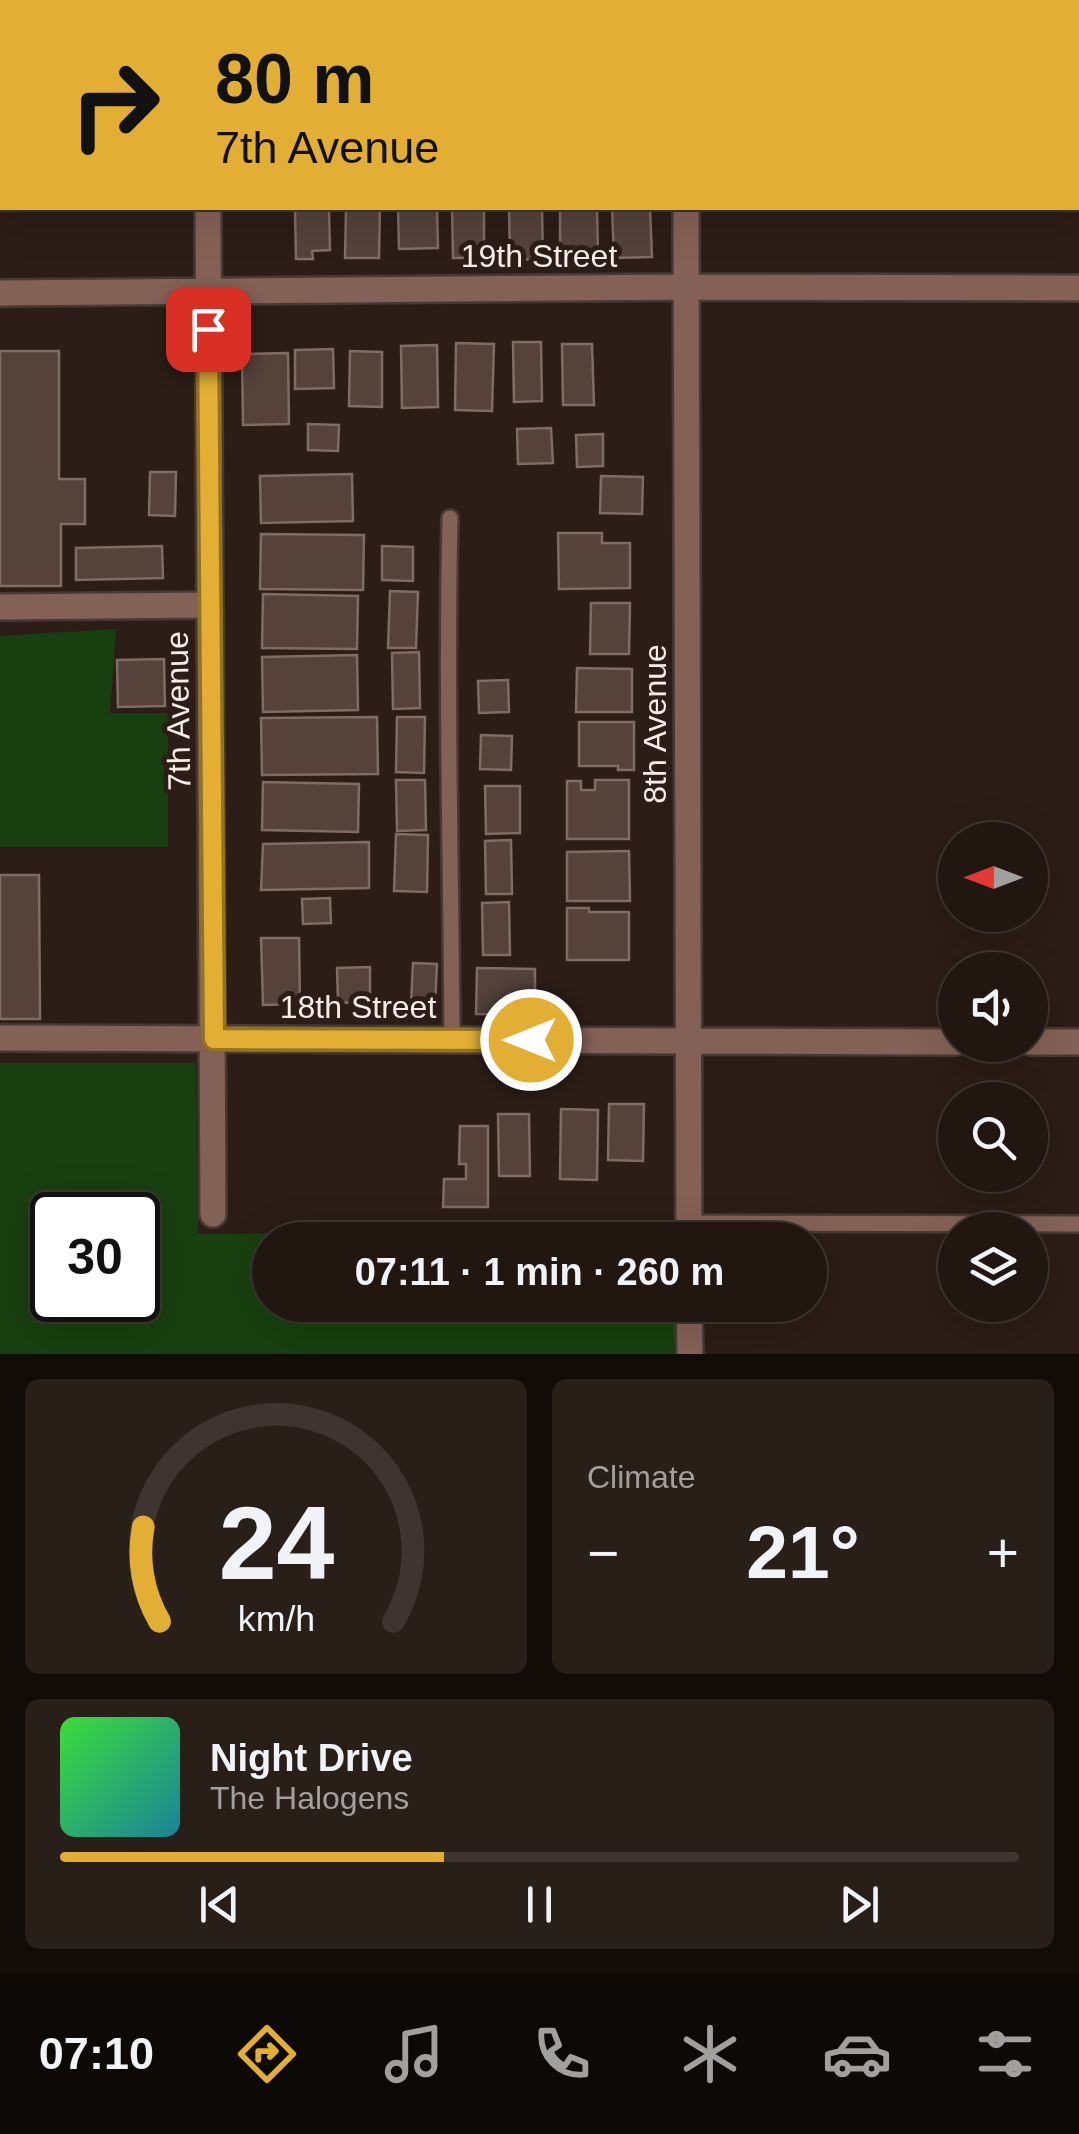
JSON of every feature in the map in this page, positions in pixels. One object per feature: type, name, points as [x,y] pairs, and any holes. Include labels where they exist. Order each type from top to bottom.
[{"type":"street","name":"7th Avenue","points":[[208,210],[214,1214]]},
{"type":"street","name":"8th Avenue","points":[[686,210],[689,1222]]},
{"type":"street","name":"19th Street","points":[[0,293],[1079,288]]},
{"type":"street","points":[[0,607],[209,605]]},
{"type":"street","name":"18th Street","points":[[0,1038],[938,1042]]},
{"type":"street","points":[[1048,1042],[1079,1042]]},
{"type":"street","points":[[690,1322],[690,1354]]},
{"type":"lane","points":[[450,518],[447,645],[452,1040]]},
{"type":"lane","points":[[827,1229],[1079,1224]]},
{"type":"green space","points":[[116,629],[110,713],[168,713],[168,847],[0,847],[0,636]]},
{"type":"green space","points":[[0,1063],[196,1063],[198,1234],[252,1234],[252,1322],[676,1322],[675,1354],[0,1354]]},
{"type":"building","points":[[295,210],[329,210],[330,250],[312,251],[313,259],[296,259]]},
{"type":"building","points":[[346,210],[380,210],[379,258],[345,258]]},
{"type":"building","points":[[398,210],[437,210],[438,248],[399,249]]},
{"type":"building","points":[[452,210],[484,210],[484,245],[472,245],[472,258],[453,258]]},
{"type":"building","points":[[509,210],[542,210],[543,259],[510,260]]},
{"type":"building","points":[[560,210],[597,210],[598,257],[560,258]]},
{"type":"building","points":[[612,210],[650,210],[652,257],[614,258]]},
{"type":"building","points":[[513,342],[541,342],[542,401],[514,402]]},
{"type":"building","points":[[456,343],[494,344],[492,411],[455,410]]},
{"type":"building","points":[[562,344],[592,344],[594,405],[563,405]]},
{"type":"building","points":[[437,345],[438,407],[402,408],[401,346]]},
{"type":"building","points":[[333,349],[334,388],[295,389],[295,350]]},
{"type":"building","points":[[0,351],[59,351],[59,479],[85,479],[85,524],[61,524],[61,586],[0,586]]},
{"type":"building","points":[[350,351],[382,352],[382,407],[349,406]]},
{"type":"building","points":[[288,353],[289,424],[243,425],[242,354]]},
{"type":"building","points":[[308,424],[339,425],[338,451],[308,450]]},
{"type":"building","points":[[551,428],[553,463],[518,464],[517,429]]},
{"type":"building","points":[[603,434],[603,466],[577,467],[576,435]]},
{"type":"building","points":[[150,472],[176,472],[175,516],[149,515]]},
{"type":"building","points":[[352,474],[353,521],[261,523],[260,476]]},
{"type":"building","points":[[601,476],[643,477],[642,514],[600,513]]},
{"type":"building","points":[[558,533],[602,533],[602,543],[630,543],[630,588],[559,589]]},
{"type":"building","points":[[261,534],[364,535],[363,590],[260,589]]},
{"type":"building","points":[[162,546],[163,578],[76,580],[76,548]]},
{"type":"building","points":[[382,546],[413,547],[413,581],[382,580]]},
{"type":"building","points":[[390,591],[418,592],[416,648],[388,648]]},
{"type":"building","points":[[263,594],[358,596],[357,649],[262,648]]},
{"type":"building","points":[[591,603],[630,603],[629,654],[590,654]]},
{"type":"building","points":[[419,652],[420,708],[393,709],[392,653]]},
{"type":"building","points":[[357,655],[358,710],[263,712],[262,657]]},
{"type":"building","points":[[164,659],[165,706],[118,707],[117,660]]},
{"type":"building","points":[[577,668],[632,669],[632,712],[576,712]]},
{"type":"building","points":[[508,680],[509,712],[479,713],[478,681]]},
{"type":"building","points":[[377,717],[378,774],[262,775],[261,718]]},
{"type":"building","points":[[397,717],[425,717],[424,773],[396,772]]},
{"type":"building","points":[[579,722],[634,722],[634,770],[579,766]]},
{"type":"building","points":[[481,735],[512,736],[511,770],[480,769]]},
{"type":"building","points":[[396,780],[425,780],[426,830],[397,831]]},
{"type":"building","points":[[595,780],[629,780],[629,839],[567,839],[567,781],[581,781],[581,790],[595,790]]},
{"type":"building","points":[[263,782],[359,784],[358,832],[262,830]]},
{"type":"building","points":[[485,786],[520,786],[520,833],[486,834]]},
{"type":"building","points":[[396,834],[428,835],[427,892],[394,891]]},
{"type":"building","points":[[511,840],[512,894],[486,894],[485,841]]},
{"type":"building","points":[[369,842],[369,888],[261,890],[263,844]]},
{"type":"building","points":[[629,851],[630,901],[567,901],[567,852]]},
{"type":"building","points":[[0,875],[39,875],[40,1019],[0,1019]]},
{"type":"building","points":[[330,898],[331,923],[303,924],[302,899]]},
{"type":"building","points":[[509,902],[510,955],[483,955],[482,903]]},
{"type":"building","points":[[567,908],[629,912],[629,960],[567,960]]},
{"type":"building","points":[[261,938],[299,938],[300,1004],[263,1005]]},
{"type":"building","points":[[413,963],[437,964],[435,1005],[411,1004]]},
{"type":"building","points":[[370,967],[370,1002],[338,1003],[337,968]]},
{"type":"building","points":[[477,968],[535,969],[535,999],[522,998],[522,1015],[476,1014]]},
{"type":"building","points":[[609,1104],[644,1104],[643,1161],[608,1160]]},
{"type":"building","points":[[561,1109],[598,1110],[597,1180],[560,1179]]},
{"type":"building","points":[[498,1114],[529,1114],[530,1176],[499,1176]]},
{"type":"building","points":[[460,1126],[488,1126],[488,1207],[443,1207],[444,1179],[466,1179],[466,1164],[459,1164]]},
{"type":"route","points":[[208,329],[214,1039],[531,1040]]}]
